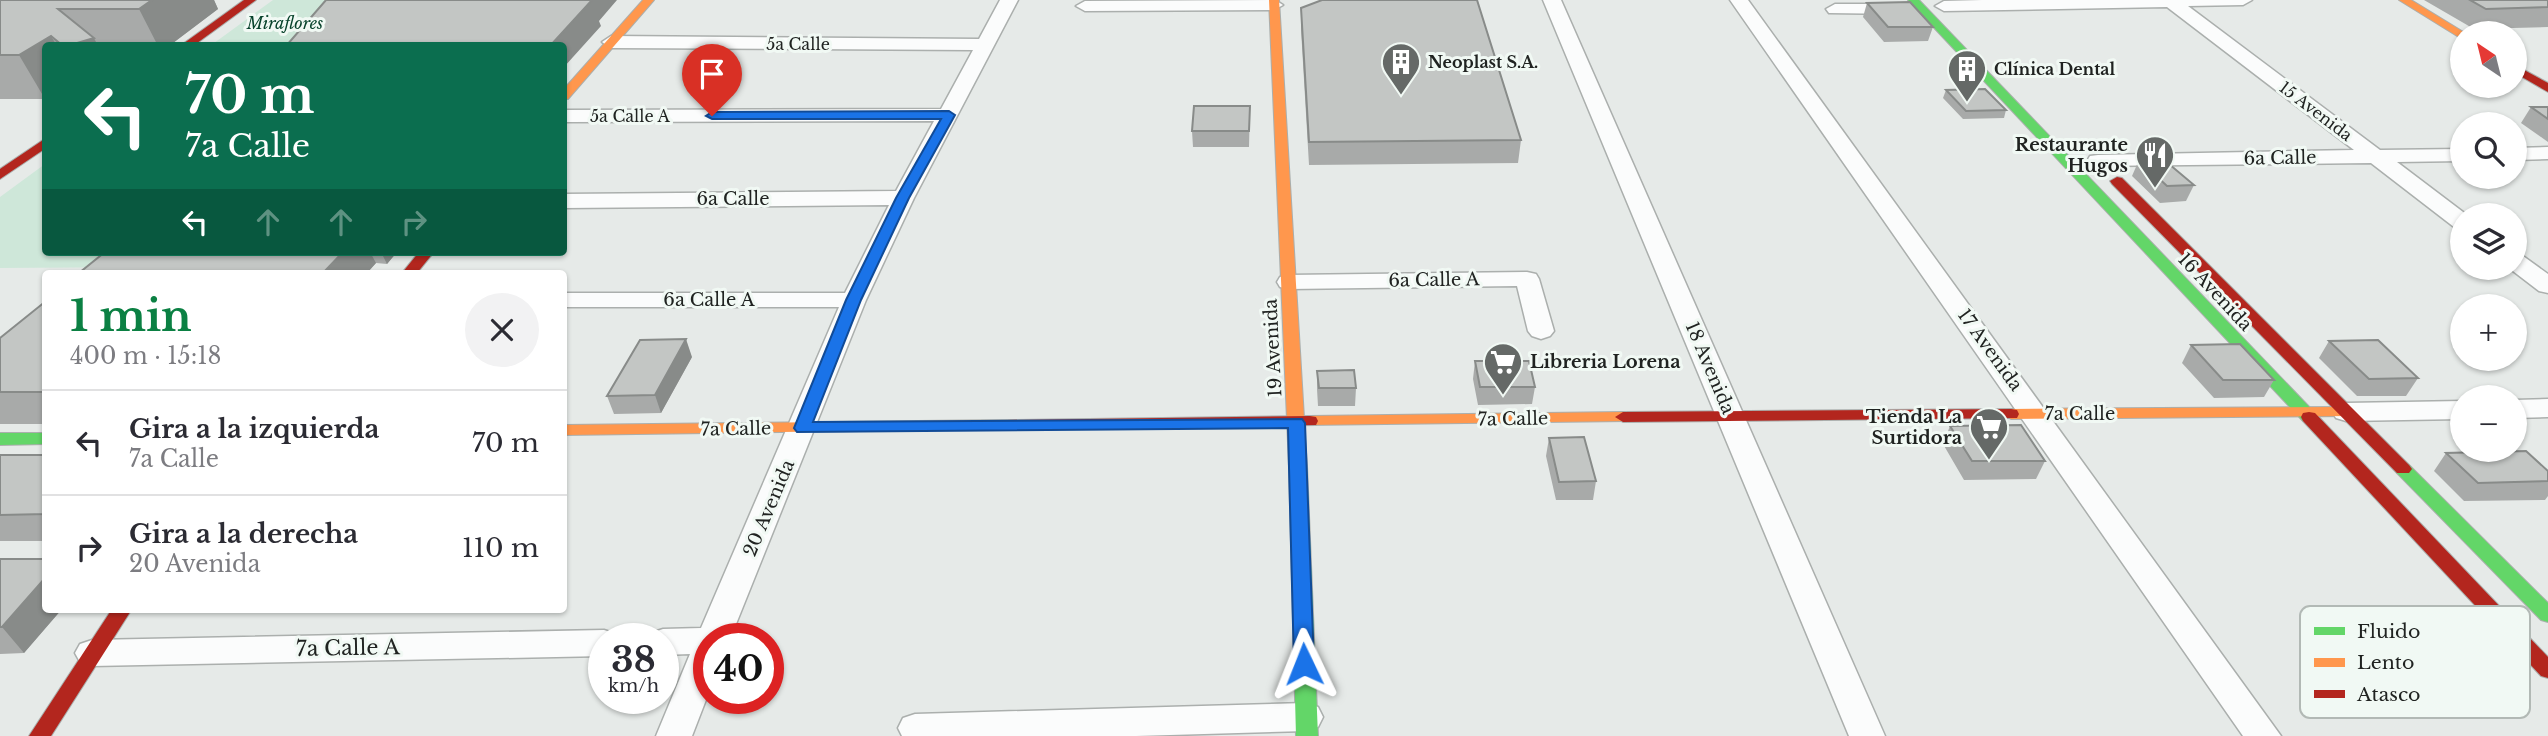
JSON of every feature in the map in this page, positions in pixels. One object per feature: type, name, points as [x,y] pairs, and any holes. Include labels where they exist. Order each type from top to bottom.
[{"type":"street","points":[[191,42],[251,0]]},
{"type":"street","points":[[567,93],[649,0]]},
{"type":"street","name":"20 Avenida","points":[[718,623],[803,428],[854,300],[903,198],[1009,0]]},
{"type":"street","name":"18 Avenida","points":[[1552,0],[1867,736]]},
{"type":"street","name":"17 Avenida","points":[[1739,0],[2263,736]]},
{"type":"street","points":[[1941,3],[2243,0]]},
{"type":"street","points":[[2404,0],[2450,29]]},
{"type":"street","name":"15 Avenida","points":[[2170,1],[2450,213]]},
{"type":"street","points":[[1085,6],[1274,3]]},
{"type":"street","name":"19 Avenida","points":[[1274,3],[1296,423],[1306,727]]},
{"type":"street","points":[[1941,3],[1963,25]]},
{"type":"street","points":[[1835,9],[1917,4]]},
{"type":"street","name":"16 Avenida","points":[[1917,4],[2487,606]]},
{"type":"street","name":"5a Calle","points":[[611,42],[985,45]]},
{"type":"street","points":[[2527,75],[2548,88]]},
{"type":"street","name":"5a Calle A","points":[[567,116],[949,115]]},
{"type":"street","points":[[0,175],[42,145]]},
{"type":"street","points":[[2527,154],[2548,153]]},
{"type":"street","name":"6a Calle","points":[[2093,157],[2450,155]]},
{"type":"street","name":"16 Avenida","points":[[2093,157],[2548,615]]},
{"type":"street","name":"6a Calle","points":[[567,201],[903,198]]},
{"type":"street","points":[[412,270],[424,256]]},
{"type":"street","points":[[2527,270],[2548,286]]},
{"type":"street","name":"6a Calle A","points":[[1289,282],[1527,279],[1541,331]]},
{"type":"street","name":"6a Calle A","points":[[567,300],[854,300]]},
{"type":"street","points":[[2527,409],[2548,408]]},
{"type":"street","name":"7a Calle","points":[[567,430],[2450,410]]},
{"type":"street","points":[[0,439],[42,438]]},
{"type":"street","points":[[40,736],[119,613]]},
{"type":"street","name":"7a Calle A","points":[[92,653],[588,643]]},
{"type":"street","name":"16 Avenida","points":[[2530,651],[2548,670]]},
{"type":"street","points":[[674,736],[693,689]]},
{"type":"street","points":[[915,728],[1306,727]]},
{"type":"green space","name":"Miraflores","points":[[273,0],[360,0],[324,42],[215,42]]},
{"type":"green space","points":[[42,166],[42,256],[151,256],[143,267],[0,268],[0,197]]},
{"type":"building","points":[[0,0],[152,0],[139,9],[58,9],[94,38],[80,42],[58,42],[51,36],[19,55],[0,55]]},
{"type":"building","name":"Miraflores","points":[[326,0],[592,0],[554,42],[289,42]]},
{"type":"building","name":"Neoplast S.A.","points":[[1322,0],[1477,0],[1521,140],[1309,142],[1301,8]]},
{"type":"building","points":[[2470,0],[2548,0],[2548,7],[2486,9]]},
{"type":"building","points":[[1910,2],[1933,27],[1888,27],[1867,3]]},
{"type":"building","points":[[1985,89],[2006,110],[1966,111],[1946,90]]},
{"type":"building","points":[[1194,106],[1250,106],[1249,131],[1192,131]]},
{"type":"building","points":[[2531,107],[2548,107],[2548,119]]},
{"type":"building","points":[[2163,159],[2194,185],[2167,186],[2139,160]]},
{"type":"building","points":[[100,256],[339,256],[326,270],[83,270]]},
{"type":"building","points":[[42,304],[42,392],[0,392],[0,338]]},
{"type":"building","points":[[686,339],[655,395],[607,396],[640,340]]},
{"type":"building","points":[[2378,340],[2418,378],[2369,379],[2329,341]]},
{"type":"building","points":[[2240,344],[2274,380],[2223,380],[2191,345]]},
{"type":"building","points":[[1475,361],[1529,361],[1535,387],[1480,387]]},
{"type":"building","points":[[1354,370],[1356,388],[1319,388],[1317,371]]},
{"type":"building","points":[[2021,425],[2045,461],[1972,461],[1950,426]]},
{"type":"building","points":[[1584,437],[1596,481],[1559,482],[1549,438]]},
{"type":"building","points":[[2527,452],[2548,471],[2548,481],[2478,483],[2456,462],[2527,462]]},
{"type":"building","points":[[0,455],[42,455],[42,514],[0,515]]},
{"type":"building","points":[[0,559],[42,559],[42,582],[0,627]]},
{"type":"traffic: fast","points":[[1913,0],[2309,417]]},
{"type":"traffic: fast","points":[[0,439],[42,438]]},
{"type":"traffic: fast","points":[[1298,466],[1307,736]]},
{"type":"traffic: fast","points":[[2403,469],[2548,615]]},
{"type":"traffic: slow","points":[[567,93],[649,0]]},
{"type":"traffic: slow","points":[[1274,0],[1298,466]]},
{"type":"traffic: slow","points":[[2404,0],[2450,29]]},
{"type":"traffic: slow","points":[[2011,414],[2346,412]]},
{"type":"traffic: slow","points":[[1310,421],[1623,417]]},
{"type":"traffic: slow","points":[[567,430],[1007,425]]},
{"type":"traffic: jam","points":[[191,42],[251,0]]},
{"type":"traffic: jam","points":[[2527,75],[2548,88]]},
{"type":"traffic: jam","points":[[0,175],[42,145]]},
{"type":"traffic: jam","points":[[2117,181],[2403,469]]},
{"type":"traffic: jam","points":[[412,270],[424,256]]},
{"type":"traffic: jam","points":[[1623,417],[2011,414]]},
{"type":"traffic: jam","points":[[2309,417],[2488,606]]},
{"type":"traffic: jam","points":[[1007,425],[1310,421]]},
{"type":"traffic: jam","points":[[40,736],[119,613]]},
{"type":"traffic: jam","points":[[2530,651],[2548,670]]},
{"type":"place","name":"Neoplast S.A.","points":[[1401,96]]},
{"type":"place","name":"Clínica Dental","points":[[1967,103]]},
{"type":"place","name":"Restaurante Hugos","points":[[2155,189]]},
{"type":"place","name":"Libreria Lorena","points":[[1503,396]]},
{"type":"place","name":"Tienda La Surtidora","points":[[1989,461]]},
{"type":"route","points":[[712,116],[949,115],[903,198],[854,300],[803,428],[1296,423],[1304,664]]}]
